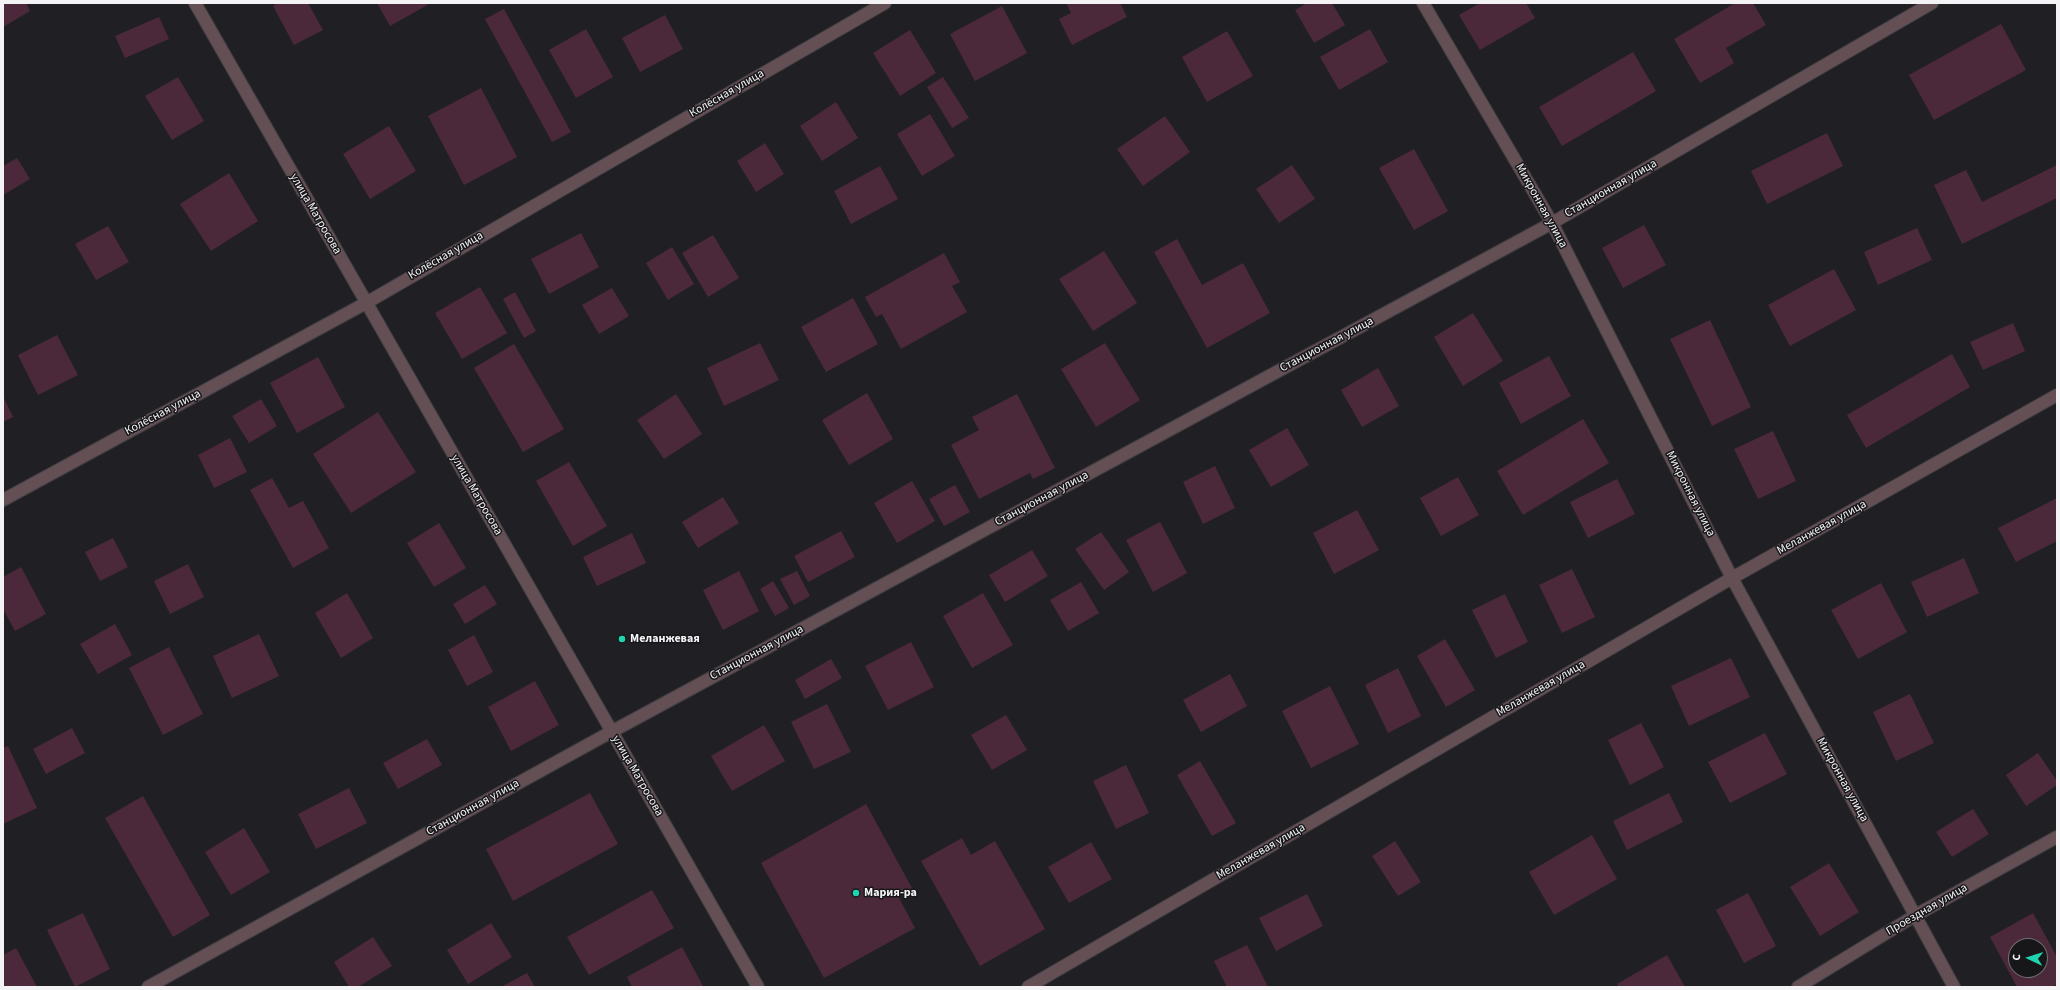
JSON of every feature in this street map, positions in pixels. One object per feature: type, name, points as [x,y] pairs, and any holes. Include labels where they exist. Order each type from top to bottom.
[{"type":"street","name":"улица Матросова","points":[[195,3],[758,987]]},
{"type":"street","name":"Колёсная улица","points":[[3,500],[366,302],[885,3]]},
{"type":"street","name":"Микронная улица","points":[[1423,3],[1552,223],[1732,578],[1954,987]]},
{"type":"street","name":"Станционная улица","points":[[148,987],[612,732],[1552,223],[1932,3]]},
{"type":"street","name":"Меланжевая улица","points":[[1028,987],[1732,578],[2057,395]]},
{"type":"street","name":"Проездная улица","points":[[1798,987],[1916,915],[2057,837]]},
{"type":"building","points":[[3,3],[26,3],[30,11],[3,27]]},
{"type":"building","points":[[277,3],[308,3],[323,30],[294,45],[273,6]]},
{"type":"building","points":[[377,3],[431,3],[390,26]]},
{"type":"building","points":[[1066,3],[1120,3],[1127,17],[1072,45],[1059,19],[1071,13]]},
{"type":"building","points":[[1307,3],[1332,3],[1345,25],[1314,43],[1295,10]]},
{"type":"building","points":[[1480,3],[1526,3],[1535,18],[1480,50],[1459,15]]},
{"type":"building","points":[[1735,3],[1753,3],[1766,25],[1726,48],[1734,63],[1700,83],[1674,39]]},
{"type":"building","points":[[1002,6],[1027,53],[975,81],[950,34]]},
{"type":"building","points":[[504,9],[571,132],[552,142],[485,19]]},
{"type":"building","points":[[665,15],[683,49],[640,72],[622,38]]},
{"type":"building","points":[[159,17],[169,39],[125,58],[115,36]]},
{"type":"building","points":[[2001,24],[2026,70],[1934,120],[1909,75]]},
{"type":"building","points":[[586,29],[613,77],[576,98],[549,50]]},
{"type":"building","points":[[1370,29],[1388,62],[1339,90],[1320,57]]},
{"type":"building","points":[[910,30],[936,73],[900,96],[873,53]]},
{"type":"building","points":[[1227,31],[1253,76],[1207,102],[1182,57]]},
{"type":"building","points":[[1633,52],[1656,91],[1562,146],[1539,107]]},
{"type":"building","points":[[178,77],[204,121],[172,140],[145,96]]},
{"type":"building","points":[[943,77],[969,118],[952,128],[927,87]]},
{"type":"building","points":[[481,88],[517,157],[464,185],[428,116]]},
{"type":"building","points":[[836,102],[858,138],[822,161],[800,126]]},
{"type":"building","points":[[930,114],[955,156],[922,176],[897,134]]},
{"type":"building","points":[[1165,116],[1190,152],[1143,186],[1117,149]]},
{"type":"building","points":[[389,126],[416,171],[370,199],[343,154]]},
{"type":"building","points":[[1827,133],[1843,166],[1767,204],[1751,171]]},
{"type":"building","points":[[765,143],[784,174],[756,192],[737,161]]},
{"type":"building","points":[[1414,149],[1448,211],[1414,230],[1379,168]]},
{"type":"building","points":[[17,158],[30,179],[3,195],[3,166]]},
{"type":"building","points":[[1292,165],[1315,199],[1279,223],[1256,189]]},
{"type":"building","points":[[2057,165],[2057,198],[1962,244],[1934,185],[1966,170],[1982,202]]},
{"type":"building","points":[[880,166],[898,199],[851,224],[834,191]]},
{"type":"building","points":[[229,173],[258,221],[211,251],[180,204]]},
{"type":"building","points":[[1644,225],[1666,265],[1623,288],[1602,248]]},
{"type":"building","points":[[108,226],[129,262],[96,280],[75,244]]},
{"type":"building","points":[[1917,228],[1932,260],[1878,285],[1864,252]]},
{"type":"building","points":[[581,233],[599,267],[549,294],[531,259]]},
{"type":"building","points":[[713,235],[739,278],[708,297],[682,253]]},
{"type":"building","points":[[1177,239],[1202,285],[1243,263],[1270,313],[1207,348],[1154,252]]},
{"type":"building","points":[[672,247],[694,284],[668,300],[646,263]]},
{"type":"building","points":[[1104,251],[1137,303],[1093,331],[1059,279]]},
{"type":"building","points":[[944,253],[960,282],[952,286],[967,312],[901,349],[882,314],[876,317],[865,297]]},
{"type":"building","points":[[1834,269],[1856,310],[1790,346],[1768,305]]},
{"type":"building","points":[[480,287],[507,333],[462,359],[435,313]]},
{"type":"building","points":[[612,288],[629,316],[599,334],[582,305]]},
{"type":"building","points":[[515,292],[536,331],[524,338],[503,299]]},
{"type":"building","points":[[853,298],[878,344],[826,372],[801,327]]},
{"type":"building","points":[[1473,313],[1503,361],[1463,386],[1434,337]]},
{"type":"building","points":[[1710,320],[1751,407],[1712,426],[1670,339]]},
{"type":"building","points":[[2013,323],[2025,351],[1983,370],[1970,342]]},
{"type":"building","points":[[57,335],[78,375],[38,395],[18,355]]},
{"type":"building","points":[[760,343],[779,380],[724,406],[707,368]]},
{"type":"building","points":[[1105,343],[1140,400],[1096,427],[1061,369]]},
{"type":"building","points":[[514,344],[564,429],[523,452],[474,368]]},
{"type":"building","points":[[1952,354],[1970,387],[1866,448],[1847,415]]},
{"type":"building","points":[[1549,356],[1571,396],[1521,424],[1499,383]]},
{"type":"building","points":[[318,357],[345,407],[297,433],[270,383]]},
{"type":"building","points":[[1378,368],[1399,406],[1362,427],[1341,390]]},
{"type":"building","points":[[867,393],[893,439],[849,465],[822,420]]},
{"type":"building","points":[[676,394],[702,434],[664,459],[637,420]]},
{"type":"building","points":[[1017,394],[1055,468],[1033,479],[1030,473],[979,499],[951,445],[979,430],[972,417]]},
{"type":"building","points":[[3,396],[13,417],[3,422]]},
{"type":"building","points":[[261,399],[277,426],[249,443],[232,416]]},
{"type":"building","points":[[378,412],[416,472],[351,513],[313,454]]},
{"type":"building","points":[[1583,419],[1609,463],[1523,515],[1497,471]]},
{"type":"building","points":[[1287,428],[1309,465],[1271,487],[1249,450]]},
{"type":"building","points":[[1773,431],[1796,481],[1758,499],[1734,449]]},
{"type":"building","points":[[230,438],[247,472],[214,488],[198,455]]},
{"type":"building","points":[[569,462],[607,526],[573,546],[536,481]]},
{"type":"building","points":[[1215,466],[1235,508],[1203,524],[1183,482]]},
{"type":"building","points":[[1458,477],[1479,515],[1441,536],[1420,498]]},
{"type":"building","points":[[272,478],[289,508],[303,501],[329,548],[293,568],[250,490]]},
{"type":"building","points":[[1617,479],[1635,514],[1588,538],[1570,502]]},
{"type":"building","points":[[912,481],[935,521],[897,543],[874,503]]},
{"type":"building","points":[[955,485],[970,512],[944,526],[929,499]]},
{"type":"building","points":[[723,497],[739,523],[698,548],[682,522]]},
{"type":"building","points":[[2057,498],[2057,541],[2016,562],[1998,528]]},
{"type":"building","points":[[1357,510],[1379,550],[1334,574],[1313,533]]},
{"type":"building","points":[[1160,522],[1187,573],[1153,592],[1126,540]]},
{"type":"building","points":[[439,523],[466,568],[434,587],[407,543]]},
{"type":"building","points":[[841,531],[855,557],[808,582],[794,556]]},
{"type":"building","points":[[1101,532],[1129,572],[1104,590],[1075,549]]},
{"type":"building","points":[[632,533],[646,563],[597,586],[583,557]]},
{"type":"building","points":[[113,538],[128,567],[100,581],[85,552]]},
{"type":"building","points":[[1032,550],[1048,576],[1005,602],[989,575]]},
{"type":"building","points":[[1964,558],[1979,593],[1927,617],[1911,582]]},
{"type":"building","points":[[188,564],[204,597],[170,614],[154,581]]},
{"type":"building","points":[[21,567],[46,614],[15,631],[3,609],[3,577]]},
{"type":"building","points":[[1572,569],[1595,617],[1562,633],[1539,585]]},
{"type":"building","points":[[739,571],[759,611],[723,630],[703,590]]},
{"type":"building","points":[[797,571],[810,596],[794,605],[780,579]]},
{"type":"building","points":[[773,581],[789,608],[775,616],[760,589]]},
{"type":"building","points":[[1081,582],[1099,613],[1068,631],[1050,600]]},
{"type":"building","points":[[1881,583],[1907,632],[1858,659],[1831,610]]},
{"type":"building","points":[[485,585],[497,604],[465,624],[453,604]]},
{"type":"building","points":[[347,593],[373,638],[341,658],[315,613]]},
{"type":"building","points":[[983,593],[1013,645],[972,668],[943,616]]},
{"type":"building","points":[[1505,594],[1528,642],[1496,658],[1472,610]]},
{"type":"building","points":[[115,624],[132,655],[98,674],[80,644]]},
{"type":"building","points":[[259,634],[279,676],[232,698],[213,656]]},
{"type":"building","points":[[474,635],[493,672],[467,686],[448,650]]},
{"type":"building","points":[[1445,639],[1475,690],[1446,707],[1417,656]]},
{"type":"building","points":[[911,642],[934,687],[888,710],[865,666]]},
{"type":"building","points":[[169,647],[203,714],[163,735],[129,668]]},
{"type":"building","points":[[1731,658],[1750,697],[1689,726],[1671,686]]},
{"type":"building","points":[[831,659],[842,678],[805,699],[795,680]]},
{"type":"building","points":[[1398,668],[1421,716],[1388,733],[1365,685]]},
{"type":"building","points":[[1230,674],[1247,706],[1201,732],[1183,700]]},
{"type":"building","points":[[535,681],[559,725],[511,751],[488,707]]},
{"type":"building","points":[[1330,686],[1359,744],[1311,768],[1282,711]]},
{"type":"building","points":[[1910,694],[1934,743],[1896,761],[1873,712]]},
{"type":"building","points":[[827,704],[851,752],[814,769],[791,722]]},
{"type":"building","points":[[1006,715],[1027,750],[992,770],[971,735]]},
{"type":"building","points":[[1641,723],[1664,767],[1630,785],[1608,740]]},
{"type":"building","points":[[764,725],[785,761],[732,791],[711,756]]},
{"type":"building","points":[[72,728],[85,753],[46,774],[33,749]]},
{"type":"building","points":[[1765,733],[1787,774],[1730,803],[1708,762]]},
{"type":"building","points":[[427,739],[442,765],[398,789],[383,763]]},
{"type":"building","points":[[8,746],[37,808],[3,824],[3,748]]},
{"type":"building","points":[[2038,753],[2057,781],[2057,785],[2026,806],[2006,775]]},
{"type":"building","points":[[1200,761],[1236,823],[1212,836],[1177,775]]},
{"type":"building","points":[[1126,765],[1149,813],[1116,829],[1093,781]]},
{"type":"building","points":[[349,788],[367,823],[316,849],[298,814]]},
{"type":"building","points":[[590,793],[618,844],[513,901],[486,849]]},
{"type":"building","points":[[1669,793],[1683,822],[1627,850],[1613,821]]},
{"type":"building","points":[[143,796],[210,915],[173,937],[105,818]]},
{"type":"building","points":[[866,804],[912,888],[898,896],[915,928],[824,978],[761,863]]},
{"type":"building","points":[[1973,809],[1989,834],[1952,857],[1936,832]]},
{"type":"building","points":[[244,828],[270,872],[231,895],[205,852]]},
{"type":"building","points":[[1592,835],[1617,879],[1554,915],[1529,872]]},
{"type":"building","points":[[962,838],[971,855],[995,841],[1045,929],[980,966],[921,861]]},
{"type":"building","points":[[1395,841],[1421,882],[1398,896],[1372,856]]},
{"type":"building","points":[[1091,842],[1112,879],[1069,903],[1048,867]]},
{"type":"building","points":[[1829,863],[1859,912],[1820,936],[1790,887]]},
{"type":"building","points":[[652,890],[674,928],[589,975],[567,937]]},
{"type":"building","points":[[1748,893],[1776,946],[1744,963],[1716,910]]},
{"type":"building","points":[[1307,894],[1323,926],[1276,951],[1259,918]]},
{"type":"building","points":[[83,913],[110,969],[75,987],[47,930]]},
{"type":"building","points":[[2033,913],[2047,938],[2008,938],[2008,970],[1990,937]]},
{"type":"building","points":[[491,923],[512,957],[468,984],[447,950]]},
{"type":"building","points":[[373,937],[392,966],[358,987],[349,987],[334,962]]},
{"type":"building","points":[[2048,940],[2057,957],[2057,984],[2051,987],[2017,987],[2012,978],[2048,978]]},
{"type":"building","points":[[1247,945],[1268,987],[1227,987],[1214,961]]},
{"type":"building","points":[[682,947],[703,986],[632,987],[627,977]]},
{"type":"building","points":[[16,948],[37,987],[3,987],[3,955]]},
{"type":"building","points":[[1667,955],[1685,987],[1619,987],[1617,984]]},
{"type":"building","points":[[527,973],[535,987],[501,987]]},
{"type":"place","name":"Меланжевая","points":[[622,639]]},
{"type":"place","name":"Мария-ра","points":[[856,893]]}]
